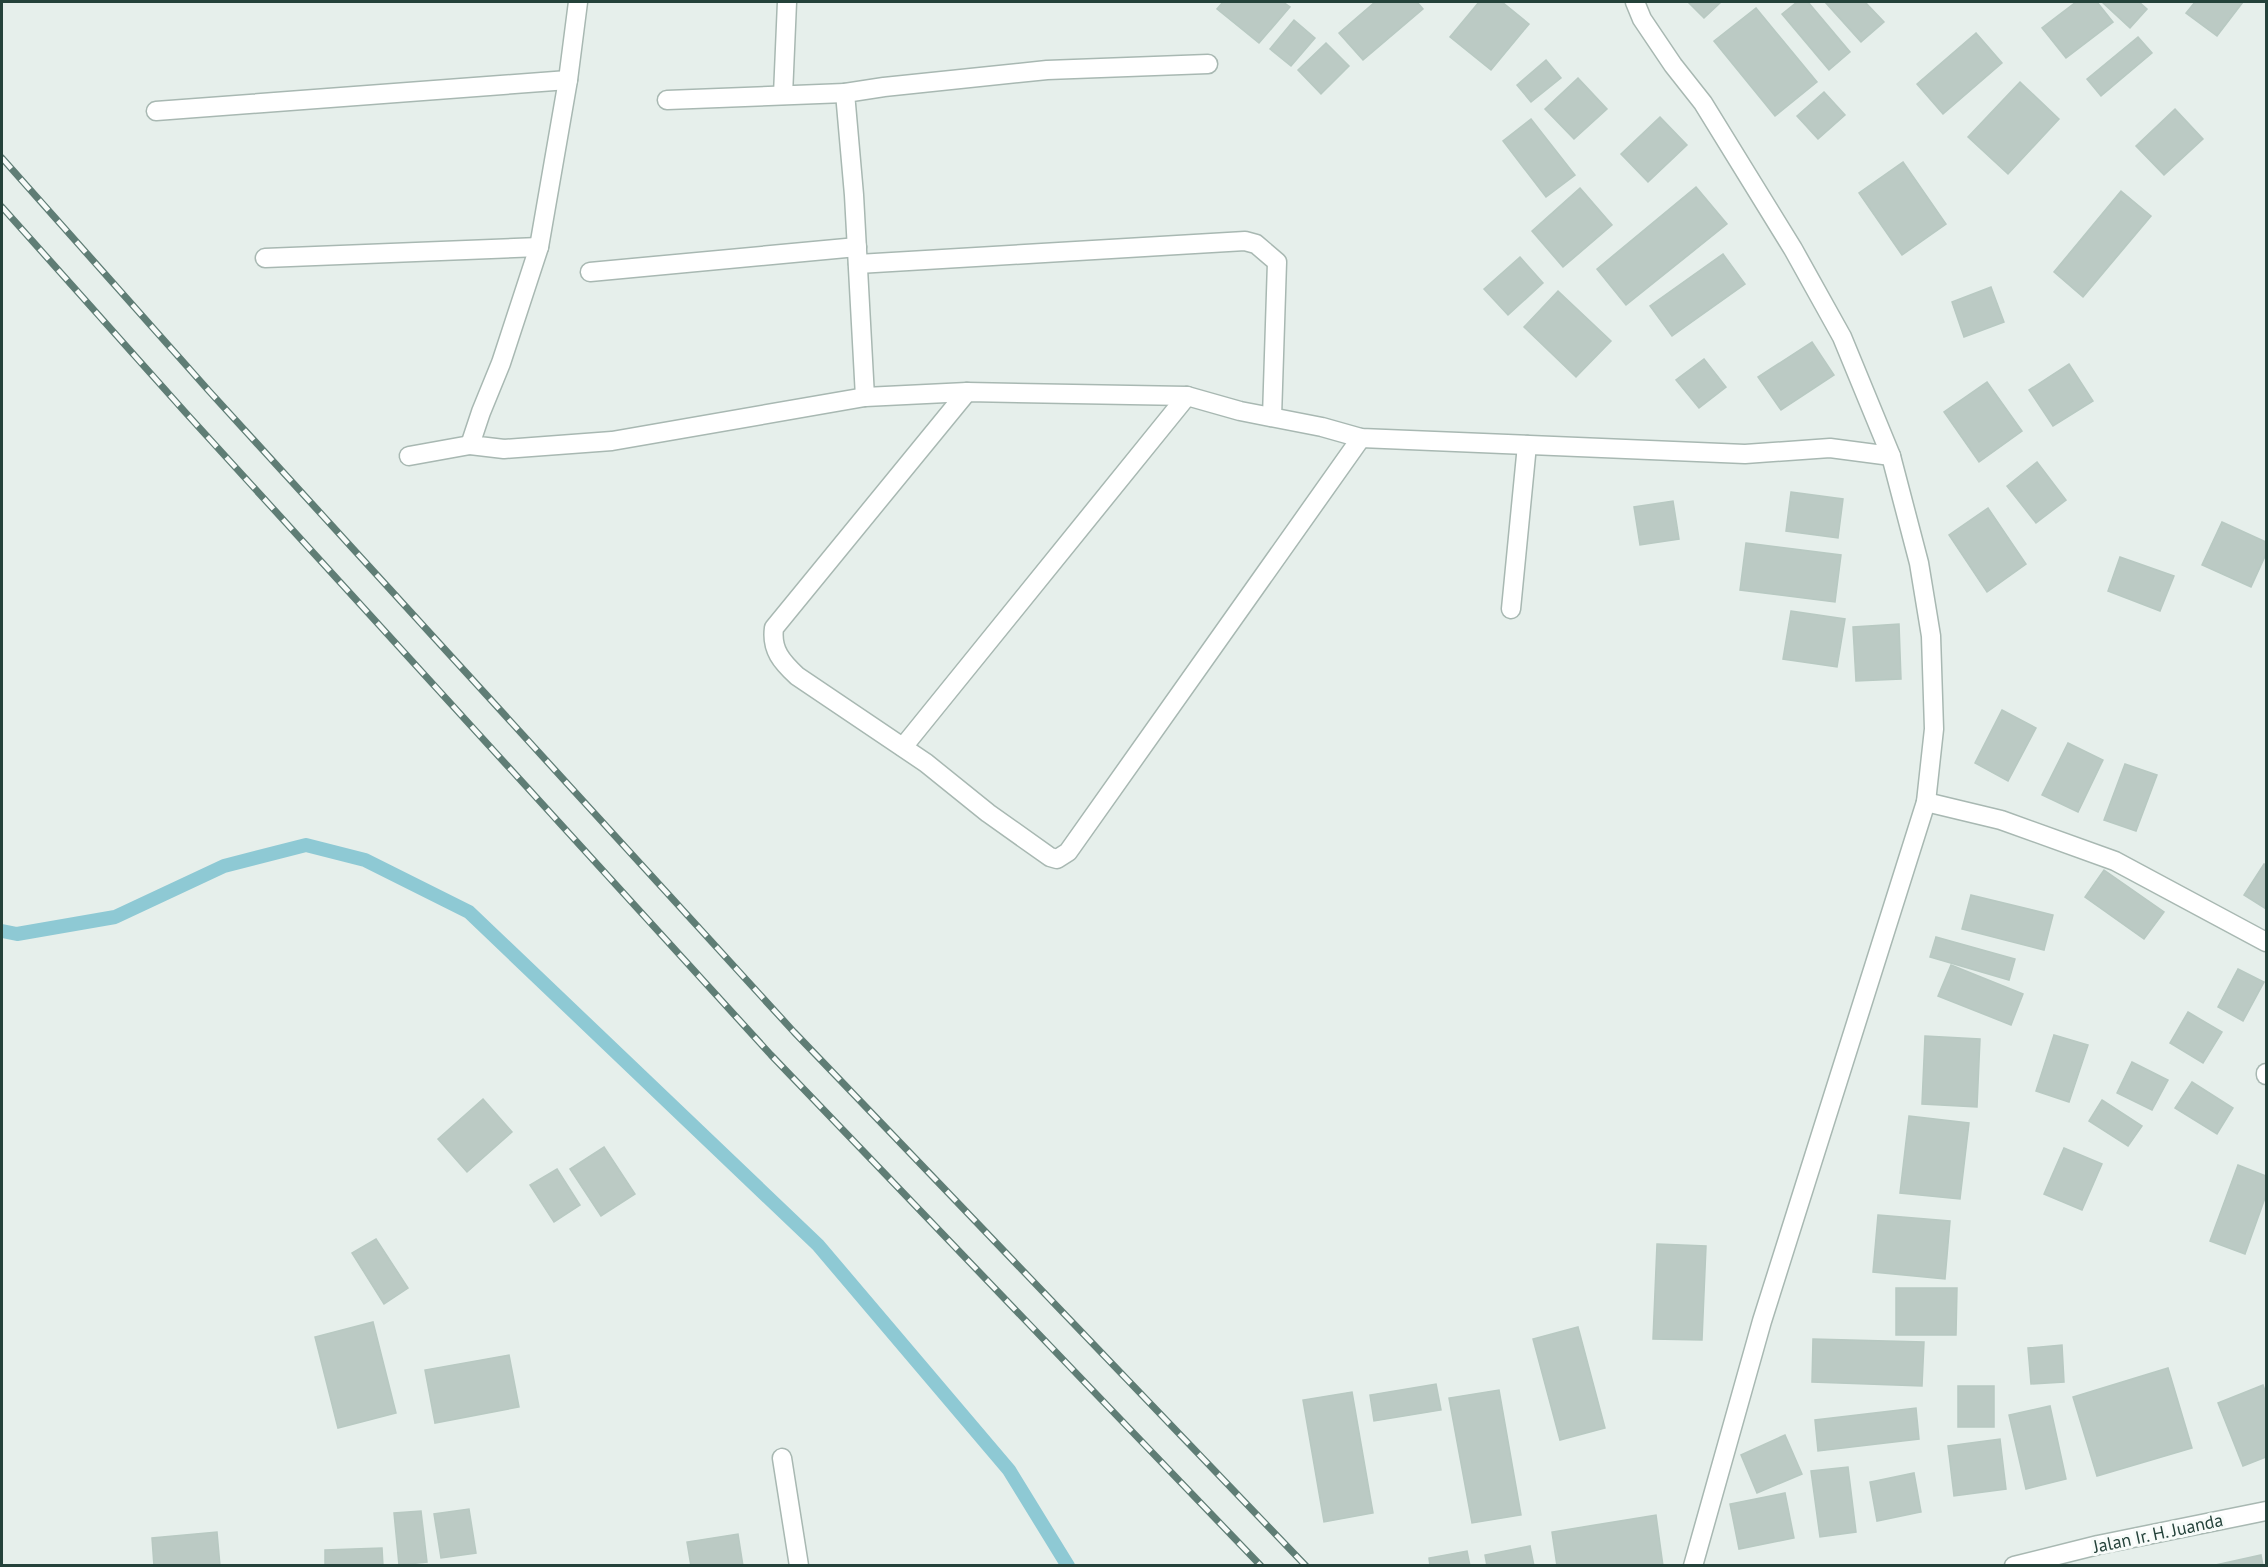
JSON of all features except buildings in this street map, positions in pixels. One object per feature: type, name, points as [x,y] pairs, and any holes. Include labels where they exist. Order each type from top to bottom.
[{"type":"street","points":[[470,445],[501,363],[539,247],[568,80],[578,2]]},
{"type":"street","points":[[783,95],[787,2]]},
{"type":"street","points":[[1635,2],[1642,19],[1703,104],[1793,249],[1842,337],[1891,456],[1920,563],[1931,636],[1934,729],[1926,802],[1762,1321],[1693,1566]]},
{"type":"street","points":[[667,100],[845,93],[1047,70],[1208,64]]},
{"type":"street","points":[[156,111],[568,80]]},
{"type":"street","points":[[845,93],[858,256],[865,397]]},
{"type":"street","points":[[590,272],[858,256],[1245,241],[1256,244],[1276,262],[1272,417]]},
{"type":"street","points":[[265,258],[539,247]]},
{"type":"street","points":[[409,456],[470,445],[504,449],[612,441],[865,397],[967,392],[1187,396],[1240,411],[1361,438],[1745,454],[1830,448],[1891,456]]},
{"type":"street","points":[[967,392],[774,628],[773,637],[782,663],[797,676],[926,763],[988,813],[1050,857],[1061,859],[1361,438]]},
{"type":"street","points":[[903,747],[1187,396]]},
{"type":"street","points":[[1511,609],[1527,446]]},
{"type":"street","points":[[1926,802],[2001,820],[2115,861],[2266,942]]},
{"type":"street","points":[[782,1458],[799,1566]]},
{"type":"street","name":"Jalan Ir. H. Juanda","points":[[2014,1566],[2098,1545],[2266,1511]]},
{"type":"waterway","points":[[2,931],[17,934],[115,917],[224,866],[306,845],[365,860],[469,912],[818,1245],[1009,1470],[1068,1566]]},
{"type":"railway","points":[[2,158],[209,391],[794,1032],[1306,1566]]},
{"type":"railway","points":[[2,207],[185,412],[771,1055],[1261,1566]]}]
